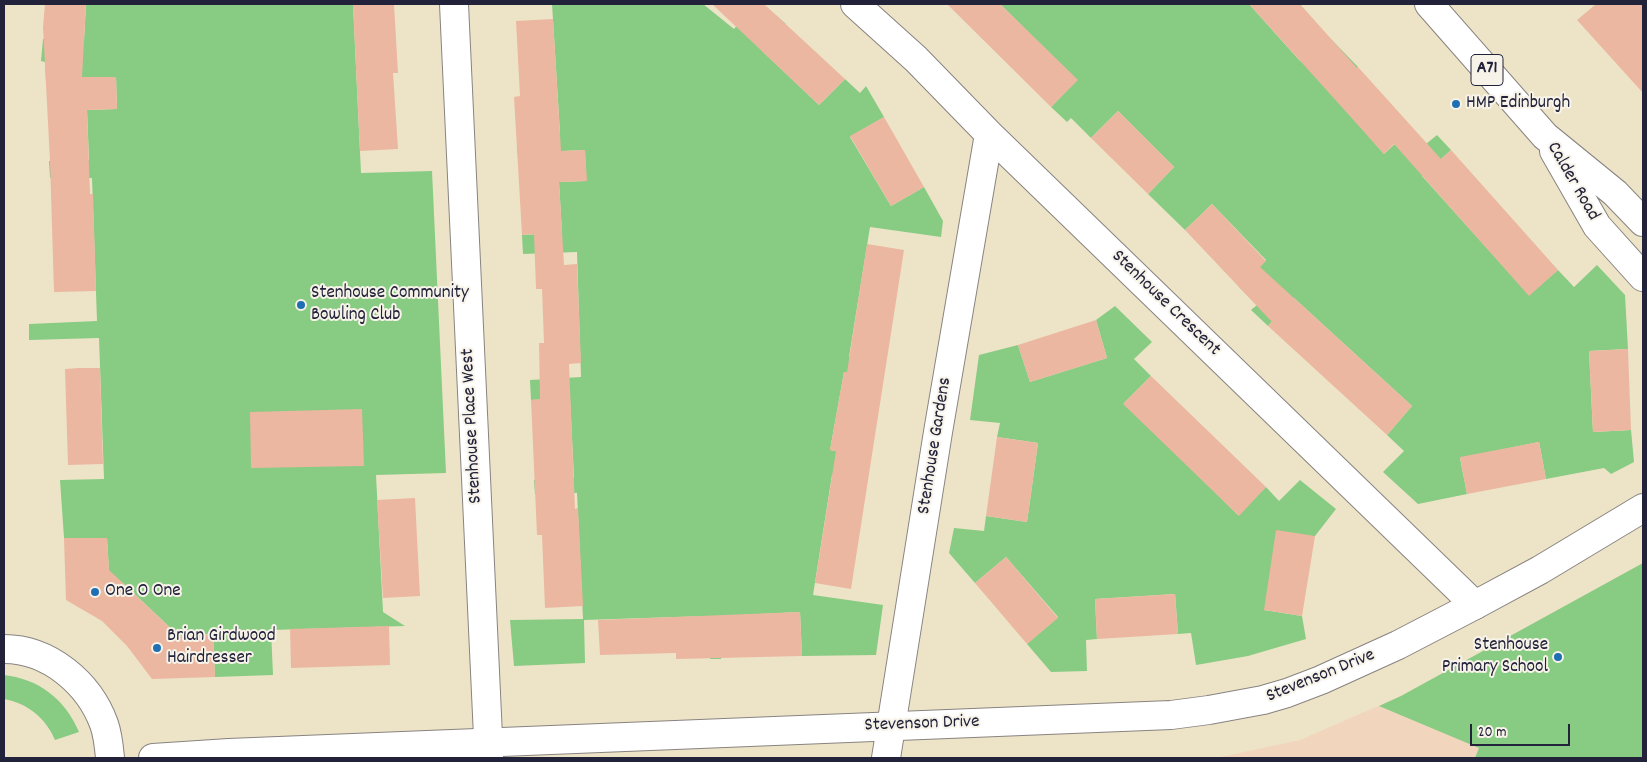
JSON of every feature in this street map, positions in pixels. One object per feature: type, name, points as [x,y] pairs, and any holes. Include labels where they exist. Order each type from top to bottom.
[{"type":"street","name":"Stenhouse Place West","points":[[454,4],[488,751]]},
{"type":"street","name":"Stenhouse Crescent","points":[[856,4],[916,59],[990,134],[1474,605]]},
{"type":"street","name":"A71","points":[[1429,4],[1545,136]]},
{"type":"street","name":"Stenhouse Gardens","points":[[886,758],[938,432],[990,134]]},
{"type":"street","name":"Calder Road","points":[[1545,136],[1614,193],[1643,222]]},
{"type":"street","name":"Calder Road","points":[[1545,136],[1597,226],[1643,277]]},
{"type":"street","name":"Stevenson Drive","points":[[153,758],[229,753],[488,751],[892,726],[1171,715],[1240,705],[1287,693],[1321,680],[1398,645],[1540,570],[1623,522],[1643,508]]},
{"type":"street","points":[[4,648],[27,652],[44,658],[74,678],[87,692],[97,708],[109,743],[110,758]]},
{"type":"shaded area","name":"Stenhouse Primary School","points":[[1643,563],[1643,758],[1216,758],[1300,740],[1401,696]]},
{"type":"green space","points":[[86,4],[353,4],[361,173],[432,171],[446,473],[376,475],[383,612],[405,626],[271,630],[273,675],[215,677],[213,634],[179,636],[109,572],[107,538],[64,538],[60,480],[104,479],[99,338],[29,340],[29,324],[97,321],[92,178],[50,178],[49,161],[89,160],[87,110],[117,109],[116,77],[46,80],[45,62],[41,61],[43,39],[84,41]]},
{"type":"green space","points":[[552,4],[703,4],[734,29],[755,4],[763,4],[786,24],[761,50],[819,105],[845,79],[860,93],[866,86],[884,117],[850,137],[891,206],[924,187],[943,221],[941,237],[870,227],[849,357],[886,363],[883,379],[844,372],[830,450],[871,457],[866,479],[832,475],[813,595],[883,605],[876,655],[802,656],[800,612],[719,616],[721,659],[710,659],[707,616],[584,620],[585,663],[514,666],[510,620],[583,619],[577,493],[535,494],[534,480],[574,478],[570,398],[531,400],[530,380],[581,377],[577,252],[523,254],[522,235],[562,233],[559,182],[586,181],[585,150],[517,153],[517,136],[560,133]]},
{"type":"green space","points":[[1000,4],[1249,4],[1300,61],[1328,36],[1358,67],[1330,92],[1384,154],[1412,128],[1426,144],[1437,135],[1451,150],[1422,176],[1529,295],[1558,270],[1574,287],[1597,265],[1625,295],[1628,349],[1589,351],[1593,432],[1631,430],[1634,462],[1611,474],[1604,468],[1546,479],[1539,442],[1460,458],[1467,494],[1418,504],[1383,472],[1404,451],[1387,435],[1412,406],[1294,298],[1268,326],[1251,310],[1257,305],[1239,287],[1266,260],[1212,204],[1185,230],[1148,194],[1174,167],[1118,111],[1091,138],[1071,118],[1067,122],[1051,107],[1077,80]]},
{"type":"green space","points":[[1115,306],[1152,342],[1134,359],[1151,376],[1124,403],[1238,515],[1266,487],[1279,501],[1300,480],[1336,509],[1264,610],[1302,616],[1306,639],[1248,656],[1196,665],[1191,633],[1178,634],[1175,594],[1095,599],[1097,639],[1086,640],[1087,671],[1051,672],[1027,644],[1058,617],[1006,557],[975,583],[949,553],[954,528],[984,531],[986,516],[1027,522],[1038,443],[997,437],[1000,423],[970,420],[979,355],[1018,345],[1030,382],[1107,358],[1096,320]]},
{"type":"green space","name":"Stenhouse Primary School","points":[[1643,563],[1643,758],[1475,758],[1479,748],[1379,706],[1401,696]]},
{"type":"green space","points":[[4,675],[29,681],[49,693],[66,710],[79,732],[55,740],[41,718],[35,713],[20,704],[4,699]]},
{"type":"building","points":[[45,4],[86,4],[82,77],[116,77],[117,109],[87,110],[90,194],[93,194],[96,291],[54,292],[43,27]]},
{"type":"building","points":[[353,4],[394,4],[398,73],[393,73],[398,149],[360,151]]},
{"type":"building","points":[[712,4],[764,4],[845,79],[819,105]]},
{"type":"building","points":[[947,4],[1000,4],[1078,80],[1051,107]]},
{"type":"building","points":[[1249,4],[1300,4],[1441,159],[1451,150],[1558,270],[1529,296],[1394,144],[1384,154]]},
{"type":"building","points":[[1596,4],[1643,4],[1643,93],[1577,20]]},
{"type":"building","points":[[553,19],[561,151],[585,150],[587,181],[559,182],[564,265],[577,264],[581,363],[569,364],[575,509],[578,508],[583,606],[545,608],[542,535],[537,535],[531,400],[540,399],[539,343],[544,343],[542,289],[536,289],[534,234],[522,235],[514,97],[520,96],[516,21]]},
{"type":"building","points":[[1118,111],[1174,167],[1148,194],[1091,138]]},
{"type":"building","points":[[884,117],[924,187],[891,206],[850,136]]},
{"type":"building","points":[[1212,204],[1266,261],[1260,267],[1412,406],[1387,435],[1268,326],[1272,322],[1185,230]]},
{"type":"building","points":[[867,244],[904,250],[851,589],[815,583],[836,451],[830,450],[844,372],[847,372]]},
{"type":"building","points":[[1096,320],[1107,358],[1030,382],[1018,345]]},
{"type":"building","points":[[1628,349],[1631,430],[1593,432],[1589,351]]},
{"type":"building","points":[[100,368],[103,464],[68,465],[65,369]]},
{"type":"building","points":[[1151,376],[1266,487],[1239,516],[1123,404]]},
{"type":"building","points":[[362,409],[364,466],[251,468],[250,412]]},
{"type":"building","points":[[997,437],[1038,443],[1027,522],[986,516]]},
{"type":"building","points":[[1539,442],[1546,479],[1467,494],[1460,457]]},
{"type":"building","points":[[415,498],[420,596],[383,598],[377,500]]},
{"type":"building","points":[[1276,530],[1315,536],[1302,616],[1264,610]]},
{"type":"building","points":[[64,538],[107,538],[109,570],[179,636],[213,634],[215,677],[152,679],[127,646],[102,621],[66,600]]},
{"type":"building","points":[[1006,557],[1058,618],[1027,644],[975,583]]},
{"type":"building","points":[[1175,594],[1178,634],[1097,639],[1095,599]]},
{"type":"building","points":[[800,612],[802,656],[676,659],[676,653],[600,655],[598,620]]},
{"type":"building","points":[[389,626],[390,665],[291,668],[290,629]]},
{"type":"place","name":"HMP Edinburgh","points":[[1456,104]]},
{"type":"place","name":"Stenhouse Community Bowling Club","points":[[301,305]]},
{"type":"place","name":"One O One","points":[[95,592]]},
{"type":"place","name":"Brian Girdwood Hairdresser","points":[[157,648]]},
{"type":"place","name":"Stenhouse Primary School","points":[[1558,657]]}]
